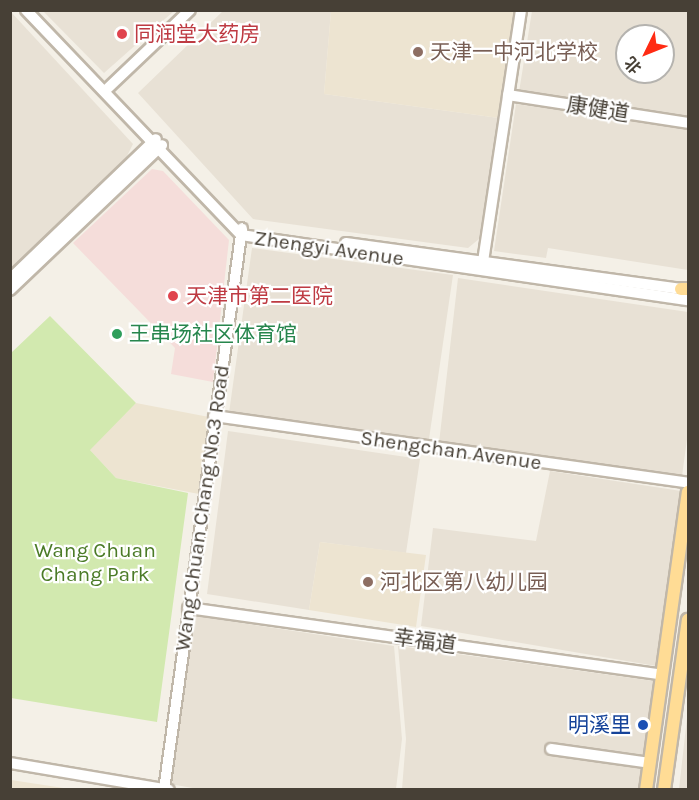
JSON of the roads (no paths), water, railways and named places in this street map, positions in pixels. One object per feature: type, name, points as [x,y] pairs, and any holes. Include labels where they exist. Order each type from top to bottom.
[{"type":"main road","points":[[646,789],[688,492]]},
{"type":"main road","points":[[664,789],[684,678],[688,620]]},
{"type":"street","name":"Zhengyi Avenue","points":[[26,10],[242,231],[686,294]]},
{"type":"street","name":"Zhengyi Avenue","points":[[34,10],[157,144]]},
{"type":"street","points":[[108,88],[190,10]]},
{"type":"street","points":[[482,266],[521,10]]},
{"type":"street","name":"康健道","points":[[508,96],[688,123]]},
{"type":"street","points":[[10,279],[157,144]]},
{"type":"street","points":[[10,290],[157,144]]},
{"type":"street","points":[[138,167],[155,161],[178,166]]},
{"type":"street","name":"Wang Chuan Chang No.3 Road","points":[[166,789],[214,416],[242,231]]},
{"type":"street","name":"Shengchan Avenue","points":[[214,416],[688,483]]},
{"type":"street","name":"幸福道","points":[[188,608],[662,675]]},
{"type":"street","points":[[551,749],[650,763]]},
{"type":"street","points":[[10,763],[166,789]]},
{"type":"place","name":"同润堂大药房","points":[[122,34]]},
{"type":"place","name":"天津一中河北学校","points":[[418,52]]},
{"type":"place","name":"天津市第二医院","points":[[173,296]]},
{"type":"place","name":"王串场社区体育馆","points":[[117,334]]},
{"type":"place","name":"河北区第八幼儿园","points":[[368,582]]},
{"type":"place","name":"明溪里","points":[[643,725]]},
{"type":"park label","name":"Wang Chuan Chang Park","points":[[95,562]]}]
